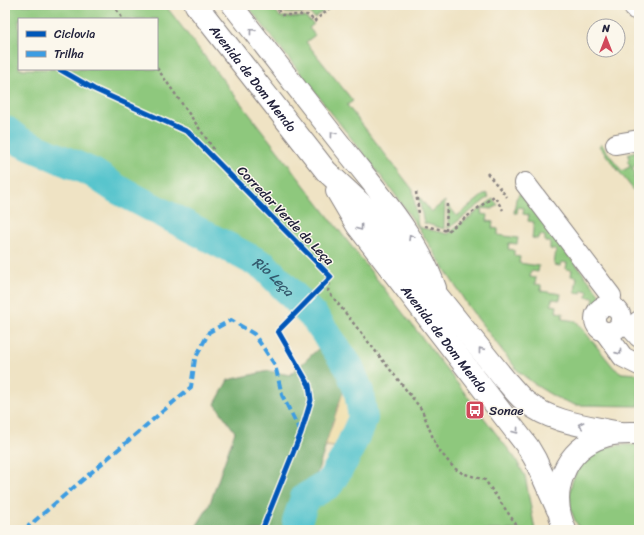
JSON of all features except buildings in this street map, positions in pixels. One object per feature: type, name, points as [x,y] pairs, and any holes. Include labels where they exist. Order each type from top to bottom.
[{"type":"main road","name":"Avenida de Dom Mendo","points":[[196,5],[326,171],[357,225],[528,448],[535,459],[561,520]]},
{"type":"main road","name":"Avenida de Dom Mendo","points":[[326,171],[370,212],[504,380],[526,402],[548,416],[569,422],[629,433]]},
{"type":"main road","points":[[561,520],[560,483],[566,465],[590,442],[606,435],[629,433]]},
{"type":"lane","points":[[232,5],[384,200],[410,236],[430,272],[439,298]]},
{"type":"lane","points":[[616,144],[639,140]]},
{"type":"lane","points":[[525,183],[611,296],[610,306],[620,313],[627,328],[623,357],[639,365]]},
{"type":"path","points":[[113,5],[122,18]]},
{"type":"path","points":[[274,5],[282,15],[308,15],[315,22],[335,5]]},
{"type":"path","points":[[158,69],[212,148],[210,153]]},
{"type":"path","points":[[204,148],[215,159]]},
{"type":"path","points":[[487,173],[507,197]]},
{"type":"path","points":[[416,192],[420,218]]},
{"type":"path","points":[[421,225],[448,231],[494,196],[503,210]]},
{"type":"path","points":[[446,231],[447,203]]},
{"type":"path","points":[[331,277],[328,290],[422,410],[438,448],[454,468],[462,473],[485,480],[520,530]]},
{"type":"green space","points":[[5,5],[165,5],[515,458],[525,476],[535,530],[308,530],[310,499],[346,479],[367,431],[366,390],[360,367],[345,346],[261,256],[87,160],[14,128],[5,121]]},
{"type":"green space","points":[[247,5],[272,5],[280,17],[305,17],[314,24],[309,28],[315,35],[306,42],[353,101],[347,105],[413,190],[418,227],[394,193]]},
{"type":"green space","points":[[277,5],[332,5],[315,18],[309,13],[285,13]]},
{"type":"green space","points":[[601,144],[622,171],[631,166],[627,161],[629,159],[628,155],[637,150],[639,152],[639,163],[632,168],[636,175],[633,177],[639,185],[639,197],[599,146]]},
{"type":"green space","points":[[486,193],[489,197],[448,229],[448,205],[457,216]]},
{"type":"green space","points":[[519,194],[521,194],[600,295],[599,301],[596,305],[592,307],[594,298],[587,297],[588,291],[582,290],[581,293],[575,292],[577,277],[571,276],[572,270],[566,269],[567,263],[561,262],[560,266],[554,265],[556,250],[550,249],[550,242],[545,242],[545,236],[539,235],[538,239],[532,238],[534,222],[528,221],[529,215],[523,214],[524,208],[518,207],[517,213],[514,213],[516,199]]},
{"type":"green space","points":[[418,195],[431,212],[445,201],[444,229],[424,223]]},
{"type":"green space","points":[[493,199],[498,205],[492,209],[482,208],[481,214],[488,215],[487,221],[493,222],[492,228],[498,229],[498,235],[518,238],[517,244],[509,243],[508,249],[514,250],[514,256],[520,257],[519,263],[539,266],[538,272],[531,271],[530,277],[536,278],[535,284],[541,285],[541,291],[561,294],[560,300],[552,299],[551,305],[557,306],[556,312],[563,313],[562,319],[576,321],[614,368],[622,373],[639,374],[639,406],[575,405],[555,397],[537,386],[518,371],[468,306],[418,227],[448,234]]},
{"type":"green space","points":[[320,347],[342,377],[344,389],[317,473],[307,483],[287,520],[290,530],[194,530],[209,506],[235,432],[215,404],[228,380],[269,371],[290,375]]},
{"type":"green space","points":[[618,445],[639,445],[639,530],[581,530],[574,519],[570,495],[572,483],[577,471],[593,454],[605,448]]},
{"type":"sand","points":[[344,389],[353,409],[353,419],[338,445],[335,447],[325,446]]},
{"type":"waterway","name":"Rio Leça","points":[[5,130],[19,141],[93,173],[117,189],[264,266],[315,318],[349,367],[359,392],[363,418],[345,458],[329,484],[305,498],[297,521],[299,530]]},
{"type":"marked path","points":[[24,530],[191,387],[195,359],[209,332],[231,320],[254,334],[275,365],[282,395],[301,433]]},
{"type":"cycle path","name":"Corredor Verde do Leça","points":[[61,70],[94,89],[188,132],[331,277],[278,331],[309,385],[311,400],[301,433],[262,530]]},
{"type":"place","name":"Sonae","points":[[475,410]]}]
